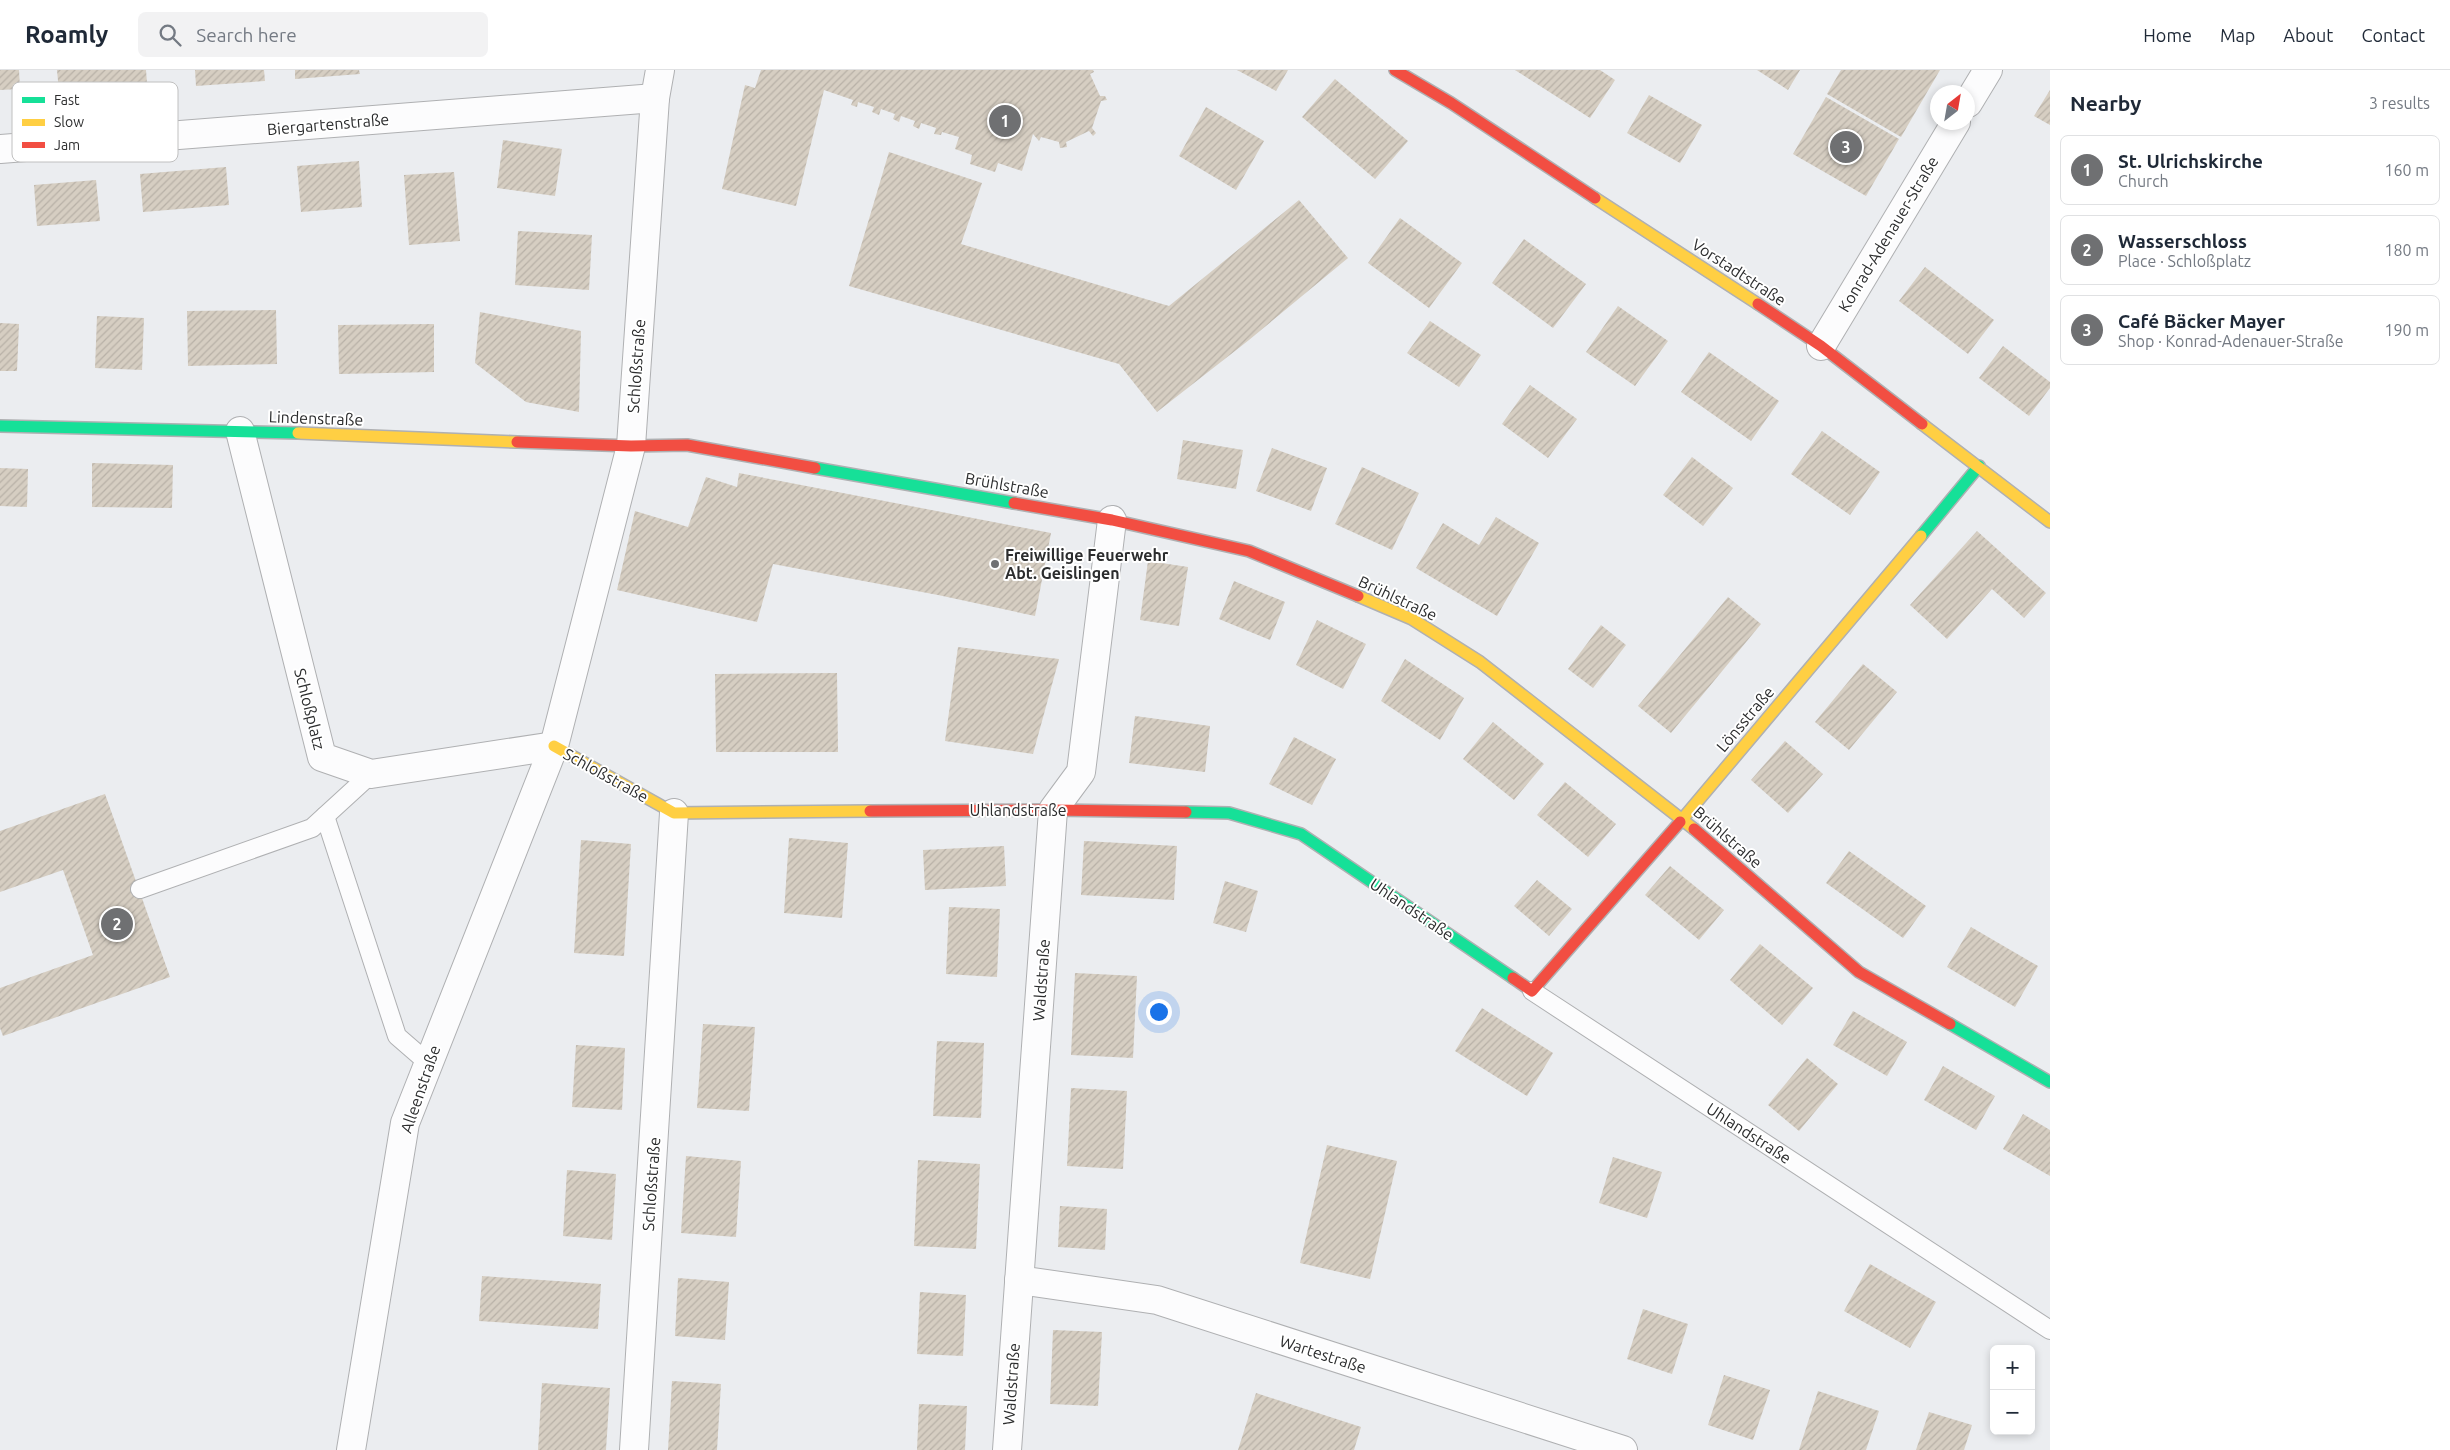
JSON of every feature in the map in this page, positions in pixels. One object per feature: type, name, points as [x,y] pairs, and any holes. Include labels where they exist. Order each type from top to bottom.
[{"type":"street","name":"Schloßstraße","points":[[634,1450],[674,813],[554,746],[631,446],[655,98],[660,70]]},
{"type":"street","points":[[1975,91],[1988,70]]},
{"type":"street","name":"Vorstadtstraße","points":[[1404,72],[1821,346],[2050,522]]},
{"type":"street","name":"Biergartenstraße","points":[[178,135],[655,98]]},
{"type":"street","name":"Konrad-Adenauer-Straße","points":[[1821,346],[1951,130]]},
{"type":"street","name":"Lindenstraße","points":[[0,426],[240,431],[631,446]]},
{"type":"street","name":"Schloßplatz","points":[[240,431],[322,757],[371,774],[554,746]]},
{"type":"street","name":"Brühlstraße","points":[[631,446],[687,445],[1112,520],[1249,551],[1412,619],[1480,662],[1683,819],[1859,972],[2050,1082]]},
{"type":"street","name":"Lönsstraße","points":[[1532,991],[1683,819],[1979,466]]},
{"type":"street","points":[[1053,810],[1081,772],[1112,520]]},
{"type":"street","name":"Alleenstraße","points":[[351,1450],[405,1123],[427,1062],[554,746]]},
{"type":"street","name":"Uhlandstraße","points":[[674,813],[1053,810],[1229,813],[1302,834],[1532,991]]},
{"type":"street","name":"Waldstraße","points":[[1007,1450],[1053,810]]},
{"type":"street","name":"Wartestraße","points":[[1019,1280],[1156,1300],[1623,1450]]},
{"type":"lane","points":[[140,890],[312,828],[371,774]]},
{"type":"lane","points":[[325,816],[397,1036],[427,1062]]},
{"type":"lane","name":"Uhlandstraße","points":[[1532,991],[2050,1330]]},
{"type":"building","points":[[0,70],[19,70],[20,82],[12,82],[12,89],[0,90]]},
{"type":"building","points":[[57,70],[146,70],[147,82],[58,82]]},
{"type":"building","points":[[195,70],[264,70],[265,81],[196,86]]},
{"type":"building","points":[[295,70],[359,70],[360,74],[295,79]]},
{"type":"building","points":[[761,70],[1093,70],[1094,72],[1090,74],[1100,96],[1105,96],[1107,100],[1101,101],[1092,128],[1096,133],[1093,136],[1089,131],[1066,142],[1067,147],[1060,148],[1059,142],[1041,137],[1039,141],[1033,134],[1022,171],[998,163],[995,172],[970,164],[972,155],[955,149],[959,137],[942,132],[941,135],[934,134],[936,128],[921,123],[919,129],[913,126],[915,121],[901,116],[899,122],[893,119],[895,114],[881,109],[879,115],[872,112],[874,107],[858,102],[857,107],[851,105],[853,100],[824,90],[796,206],[722,189],[745,85],[755,88]]},
{"type":"building","points":[[1237,70],[1288,70],[1276,91]]},
{"type":"building","points":[[1515,70],[1600,70],[1615,80],[1590,118]]},
{"type":"building","points":[[1757,70],[1800,70],[1788,90]]},
{"type":"building","points":[[1841,70],[1940,70],[1901,137],[1827,94]]},
{"type":"building","points":[[1335,79],[1408,141],[1375,179],[1302,117]]},
{"type":"building","points":[[2050,90],[2050,125],[2034,116]]},
{"type":"building","points":[[1649,95],[1702,125],[1680,163],[1627,133]]},
{"type":"building","points":[[1826,97],[1899,139],[1866,196],[1793,154]]},
{"type":"building","points":[[1206,107],[1264,141],[1236,190],[1179,156]]},
{"type":"building","points":[[503,140],[562,149],[555,196],[497,188]]},
{"type":"building","points":[[889,152],[982,183],[961,244],[1169,306],[1299,200],[1348,258],[1249,340],[1157,412],[1119,364],[849,286]]},
{"type":"building","points":[[359,161],[362,207],[301,212],[297,166]]},
{"type":"building","points":[[226,167],[229,205],[143,212],[140,174]]},
{"type":"building","points":[[454,172],[460,241],[409,245],[404,175]]},
{"type":"building","points":[[96,180],[100,221],[37,226],[34,185]]},
{"type":"building","points":[[1400,218],[1462,263],[1429,308],[1368,263]]},
{"type":"building","points":[[518,231],[592,235],[589,290],[515,285]]},
{"type":"building","points":[[1524,239],[1586,284],[1553,328],[1492,283]]},
{"type":"building","points":[[1925,267],[1994,320],[1968,354],[1899,301]]},
{"type":"building","points":[[1618,306],[1668,341],[1635,386],[1586,352]]},
{"type":"building","points":[[276,310],[277,364],[188,366],[187,311]]},
{"type":"building","points":[[480,312],[581,331],[579,412],[526,402],[475,363]]},
{"type":"building","points":[[97,316],[144,318],[142,370],[95,368]]},
{"type":"building","points":[[1430,321],[1481,355],[1459,387],[1407,353]]},
{"type":"building","points":[[0,323],[19,324],[17,371],[0,371]]},
{"type":"building","points":[[434,324],[434,372],[339,374],[338,325]]},
{"type":"building","points":[[2003,346],[2050,382],[2050,388],[2029,416],[1979,378]]},
{"type":"building","points":[[1709,352],[1779,401],[1751,441],[1681,392]]},
{"type":"building","points":[[1530,385],[1577,419],[1548,458],[1502,424]]},
{"type":"building","points":[[1822,431],[1880,472],[1850,515],[1791,474]]},
{"type":"building","points":[[1183,440],[1243,450],[1236,489],[1177,479]]},
{"type":"building","points":[[1272,448],[1327,468],[1311,511],[1256,491]]},
{"type":"building","points":[[1692,457],[1733,488],[1703,526],[1663,495]]},
{"type":"building","points":[[92,463],[173,465],[172,508],[92,507]]},
{"type":"building","points":[[1362,467],[1419,493],[1392,550],[1335,524]]},
{"type":"building","points":[[0,468],[28,469],[27,507],[0,506]]},
{"type":"building","points":[[739,473],[1051,533],[1035,616],[938,595],[773,564],[757,622],[617,590],[635,511],[688,527],[706,477],[737,487]]},
{"type":"building","points":[[1496,517],[1539,543],[1497,616],[1416,568],[1443,523],[1479,545]]},
{"type":"building","points":[[1977,531],[2046,593],[2024,618],[1992,589],[1947,639],[1910,605]]},
{"type":"building","points":[[1148,561],[1188,567],[1179,626],[1140,620]]},
{"type":"building","points":[[1234,581],[1285,602],[1270,640],[1219,619]]},
{"type":"building","points":[[1728,597],[1761,624],[1671,733],[1638,706]]},
{"type":"building","points":[[1317,620],[1366,644],[1343,689],[1296,665]]},
{"type":"building","points":[[1601,625],[1626,645],[1593,688],[1568,669]]},
{"type":"building","points":[[958,647],[1059,659],[1033,754],[945,741]]},
{"type":"building","points":[[1405,659],[1464,698],[1440,740],[1381,701]]},
{"type":"building","points":[[1863,664],[1897,692],[1849,750],[1815,722]]},
{"type":"building","points":[[837,673],[838,752],[716,752],[715,674]]},
{"type":"building","points":[[1135,716],[1210,726],[1205,772],[1129,763]]},
{"type":"building","points":[[1493,722],[1544,764],[1514,800],[1463,759]]},
{"type":"building","points":[[1294,737],[1336,759],[1312,805],[1269,784]]},
{"type":"building","points":[[1785,741],[1823,774],[1788,813],[1751,780]]},
{"type":"building","points":[[1565,782],[1616,824],[1588,857],[1537,815]]},
{"type":"building","points":[[105,794],[170,977],[3,1036],[0,1028],[0,988],[93,955],[63,870],[0,892],[0,831]]},
{"type":"building","points":[[789,838],[848,843],[842,918],[784,913]]},
{"type":"building","points":[[581,840],[631,844],[624,956],[574,953]]},
{"type":"building","points":[[1084,841],[1177,846],[1174,900],[1081,895]]},
{"type":"building","points":[[1004,846],[1006,886],[925,890],[923,850]]},
{"type":"building","points":[[1849,851],[1926,906],[1903,938],[1826,883]]},
{"type":"building","points":[[1670,866],[1724,910],[1699,940],[1645,895]]},
{"type":"building","points":[[1537,880],[1572,909],[1549,936],[1514,906]]},
{"type":"building","points":[[1225,881],[1258,891],[1246,932],[1213,923]]},
{"type":"building","points":[[949,907],[1000,909],[997,977],[946,974]]},
{"type":"building","points":[[1971,927],[2038,966],[2015,1007],[1947,967]]},
{"type":"building","points":[[1760,944],[1813,988],[1782,1025],[1730,980]]},
{"type":"building","points":[[1075,973],[1137,976],[1133,1058],[1071,1055]]},
{"type":"building","points":[[1482,1008],[1553,1053],[1527,1096],[1455,1051]]},
{"type":"building","points":[[1853,1011],[1907,1042],[1887,1076],[1833,1045]]},
{"type":"building","points":[[703,1024],[755,1027],[749,1111],[697,1108]]},
{"type":"building","points":[[937,1041],[984,1043],[981,1118],[933,1116]]},
{"type":"building","points":[[576,1045],[625,1048],[622,1110],[572,1107]]},
{"type":"building","points":[[1807,1058],[1838,1084],[1799,1131],[1768,1105]]},
{"type":"building","points":[[1943,1066],[1995,1096],[1976,1130],[1924,1100]]},
{"type":"building","points":[[1071,1088],[1127,1091],[1123,1169],[1067,1166]]},
{"type":"building","points":[[2023,1114],[2050,1130],[2050,1176],[2003,1149]]},
{"type":"building","points":[[1327,1145],[1397,1161],[1370,1279],[1300,1263]]},
{"type":"building","points":[[686,1156],[741,1161],[736,1237],[681,1233]]},
{"type":"building","points":[[1613,1157],[1662,1172],[1647,1218],[1599,1203]]},
{"type":"building","points":[[918,1160],[980,1164],[976,1249],[914,1246]]},
{"type":"building","points":[[567,1170],[616,1174],[612,1240],[563,1236]]},
{"type":"building","points":[[1060,1206],[1107,1209],[1105,1250],[1058,1247]]},
{"type":"building","points":[[1870,1264],[1936,1302],[1910,1348],[1844,1311]]},
{"type":"building","points":[[482,1276],[601,1284],[598,1329],[479,1321]]},
{"type":"building","points":[[678,1278],[729,1282],[725,1340],[675,1336]]},
{"type":"building","points":[[920,1292],[966,1295],[963,1356],[917,1354]]},
{"type":"building","points":[[1643,1309],[1688,1324],[1672,1374],[1627,1359]]},
{"type":"building","points":[[1053,1330],[1102,1332],[1098,1406],[1050,1404]]},
{"type":"building","points":[[1724,1375],[1770,1390],[1753,1440],[1708,1425]]},
{"type":"building","points":[[672,1381],[721,1384],[717,1450],[668,1450]]},
{"type":"building","points":[[542,1383],[610,1388],[606,1450],[538,1450]]},
{"type":"building","points":[[1818,1391],[1879,1411],[1866,1450],[1799,1450]]},
{"type":"building","points":[[1256,1393],[1361,1427],[1354,1450],[1238,1450]]},
{"type":"building","points":[[919,1404],[967,1406],[965,1450],[917,1450]]},
{"type":"building","points":[[1929,1412],[1972,1425],[1964,1450],[1916,1450]]},
{"type":"traffic: fast","points":[[0,426],[298,433]]},
{"type":"traffic: fast","points":[[1921,536],[1979,466]]},
{"type":"traffic: fast","points":[[815,468],[1014,503]]},
{"type":"traffic: fast","points":[[1186,812],[1229,813],[1301,834],[1513,978]]},
{"type":"traffic: fast","points":[[1950,1024],[2050,1082]]},
{"type":"traffic: slow","points":[[1595,198],[1758,304]]},
{"type":"traffic: slow","points":[[1922,424],[2050,522]]},
{"type":"traffic: slow","points":[[298,433],[517,442]]},
{"type":"traffic: slow","points":[[1680,822],[1921,536]]},
{"type":"traffic: slow","points":[[1358,596],[1412,619],[1480,662],[1694,829]]},
{"type":"traffic: slow","points":[[554,746],[674,813],[870,811]]},
{"type":"traffic: jam","points":[[1395,70],[1451,103],[1595,198]]},
{"type":"traffic: jam","points":[[1758,304],[1821,346],[1922,424]]},
{"type":"traffic: jam","points":[[517,442],[631,446],[687,445],[815,468]]},
{"type":"traffic: jam","points":[[1014,503],[1112,520],[1249,551],[1358,596]]},
{"type":"traffic: jam","points":[[870,811],[1053,810],[1186,812]]},
{"type":"traffic: jam","points":[[1513,978],[1532,991],[1680,822]]},
{"type":"traffic: jam","points":[[1694,829],[1859,972],[1950,1024]]},
{"type":"place","name":"St. Ulrichskirche","points":[[1005,121]]},
{"type":"place","name":"Café Bäcker Mayer","points":[[1846,147]]},
{"type":"place","name":"Freiwillige Feuerwehr Abt. Geislingen","points":[[995,564]]},
{"type":"place","name":"Wasserschloss","points":[[117,924]]}]
